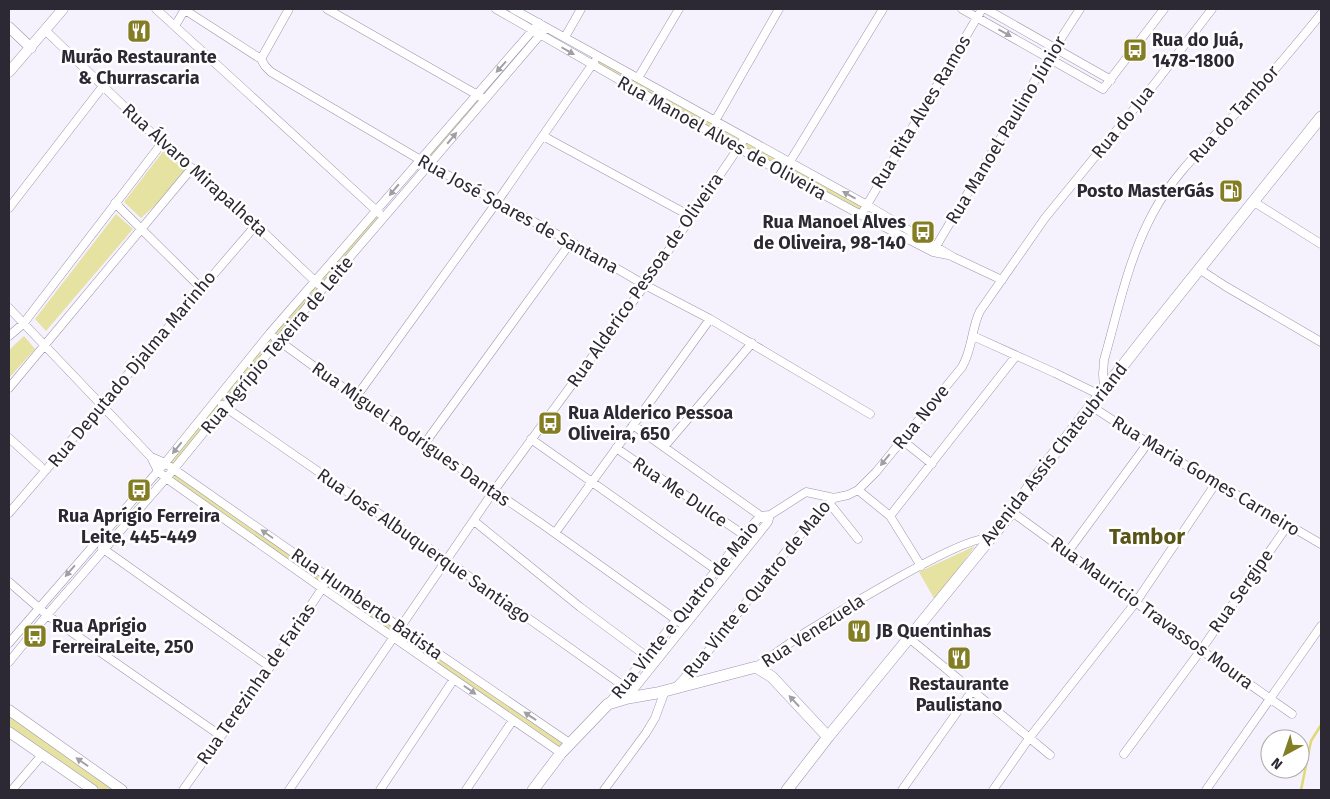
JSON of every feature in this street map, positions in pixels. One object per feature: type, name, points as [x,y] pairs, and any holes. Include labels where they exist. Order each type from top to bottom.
[{"type":"main road","name":"Avenida Assis Chateubriand","points":[[787,790],[1012,512],[1035,478],[1102,392],[1321,117]]},
{"type":"main road","name":"Rua Venezuela","points":[[630,695],[670,689],[756,667]]},
{"type":"main road","points":[[756,667],[772,677],[828,737]]},
{"type":"main road","points":[[533,790],[562,753],[608,704],[630,695]]},
{"type":"street","points":[[9,72],[63,9]]},
{"type":"street","points":[[156,9],[384,218]]},
{"type":"street","points":[[175,26],[185,9],[261,59],[289,9]]},
{"type":"street","points":[[328,9],[484,99]]},
{"type":"street","name":"Rua Manoel Alves de Oliveira","points":[[496,9],[738,148],[860,215],[1002,280]]},
{"type":"street","name":"Rua Manoel Alves de Oliveira","points":[[513,9],[867,205],[934,249]]},
{"type":"street","points":[[565,37],[581,9]]},
{"type":"street","points":[[638,78],[680,9]]},
{"type":"street","points":[[715,121],[779,9]]},
{"type":"street","points":[[783,173],[883,9]]},
{"type":"street","points":[[962,9],[1103,89],[1164,9]]},
{"type":"street","name":"Rua Rita Alves Ramos","points":[[860,215],[982,9]]},
{"type":"street","points":[[986,9],[1111,80]]},
{"type":"street","name":"Rua Manoel Paulino Júnior","points":[[934,249],[1049,57],[1080,9]]},
{"type":"street","name":"Rua do Jua","points":[[973,336],[976,319],[1045,218],[1156,82],[1212,9]]},
{"type":"street","name":"Rua do Tambor","points":[[1102,392],[1104,360],[1116,315],[1132,263],[1153,212],[1191,161],[1278,66],[1321,14]]},
{"type":"street","name":"Rua Agrípio Texeira de Leite","points":[[9,662],[174,469],[278,341],[484,99],[537,33],[539,23]]},
{"type":"street","points":[[9,27],[31,48]]},
{"type":"street","name":"Rua Agrípio Texeira de Leite","points":[[9,643],[165,463],[270,333],[477,94],[537,33],[546,28]]},
{"type":"street","name":"Rua Álvaro Mirapalheta","points":[[45,30],[162,142],[256,225],[323,288]]},
{"type":"street","points":[[356,397],[497,202],[598,56]]},
{"type":"street","name":"Rua José Soares de Santana","points":[[261,59],[270,72],[420,160],[710,319],[870,414]]},
{"type":"street","points":[[9,208],[103,86]]},
{"type":"street","points":[[543,136],[692,216]]},
{"type":"street","name":"Rua Alderico Pessoa de Oliveira","points":[[288,790],[493,492],[645,285],[745,138]]},
{"type":"street","points":[[9,336],[23,324],[162,142]]},
{"type":"street","points":[[9,388],[192,168]]},
{"type":"street","points":[[1254,202],[1321,244]]},
{"type":"street","points":[[115,203],[201,288]]},
{"type":"street","name":"Rua Deputado Djalma Marinho","points":[[9,514],[256,225]]},
{"type":"street","points":[[426,443],[571,242]]},
{"type":"street","points":[[1199,269],[1321,342]]},
{"type":"street","points":[[9,308],[44,347],[151,457],[158,471]]},
{"type":"street","points":[[555,533],[710,319]]},
{"type":"street","name":"Rua Miguel Rodrigues Dantas","points":[[270,333],[278,341],[356,397],[426,443],[685,626]]},
{"type":"street","points":[[973,336],[1102,392]]},
{"type":"street","name":"Rua Nove","points":[[858,490],[962,367],[967,358],[973,336]]},
{"type":"street","points":[[664,447],[752,344]]},
{"type":"street","points":[[890,516],[1016,356]]},
{"type":"street","name":"Rua José Albuquerque Santiago","points":[[216,401],[446,560],[622,686],[630,695]]},
{"type":"street","name":"Rua Maria Gomes Carneiro","points":[[1092,406],[1148,443],[1216,484],[1321,544]]},
{"type":"street","points":[[633,424],[761,516],[769,518]]},
{"type":"street","points":[[9,438],[40,466]]},
{"type":"street","points":[[531,439],[725,576]]},
{"type":"street","points":[[902,440],[932,464]]},
{"type":"street","points":[[1067,553],[1148,443]]},
{"type":"street","name":"Rua Me Dulce","points":[[616,448],[744,535]]},
{"type":"street","name":"Rua Humberto Batista","points":[[151,457],[174,469],[571,744]]},
{"type":"street","name":"Rua Humberto Batista","points":[[158,471],[322,588],[562,753]]},
{"type":"street","points":[[993,790],[1030,737],[1136,602],[1216,484]]},
{"type":"street","points":[[858,539],[832,501],[858,490],[890,516],[920,566]]},
{"type":"street","name":"Rua Vinte e Quatro de Malo","points":[[670,689],[702,659],[791,545],[832,501],[806,492],[769,518]]},
{"type":"street","name":"Rua Mauricio Travassos Moura","points":[[1012,512],[1292,714]]},
{"type":"street","name":"Rua Vinte e Quatro de Maio","points":[[608,704],[675,619],[761,516]]},
{"type":"street","name":"Rua Vinte e Quatro de Maio","points":[[630,695],[769,518]]},
{"type":"street","points":[[474,521],[580,607],[646,656]]},
{"type":"street","name":"Rua Sergipe","points":[[1124,754],[1201,650],[1288,525]]},
{"type":"street","name":"Rua Venezuela","points":[[756,667],[816,626],[920,566],[975,540],[989,539]]},
{"type":"street","points":[[95,543],[270,667]]},
{"type":"street","name":"Rua Terezinha de Farias","points":[[183,790],[270,667],[329,578]]},
{"type":"street","points":[[9,582],[47,616],[220,736]]},
{"type":"street","points":[[1206,790],[1321,626]]},
{"type":"street","points":[[909,638],[1050,755]]},
{"type":"street","points":[[380,790],[454,679]]},
{"type":"street","name":"Rua Vinte e Quatro de Maio","points":[[604,790],[646,733],[670,689]]},
{"type":"street","points":[[902,790],[972,691]]},
{"type":"street","points":[[9,710],[122,790]]},
{"type":"street","points":[[466,790],[513,720]]},
{"type":"street","points":[[9,732],[93,790]]},
{"type":"street","points":[[12,790],[42,755]]},
{"type":"shaded area","points":[[540,26],[544,28],[429,163],[422,159]]},
{"type":"shaded area","points":[[599,58],[742,139],[738,145],[595,64]]},
{"type":"shaded area","points":[[746,140],[787,163],[782,170],[741,147]]},
{"type":"shaded area","points":[[165,149],[187,169],[162,199],[141,218],[124,202]]},
{"type":"shaded area","points":[[791,165],[865,206],[860,213],[787,172]]},
{"type":"shaded area","points":[[377,213],[381,218],[324,286],[318,280]]},
{"type":"shaded area","points":[[116,214],[133,229],[46,331],[35,319]]},
{"type":"shaded area","points":[[314,283],[320,289],[278,338],[273,333]]},
{"type":"shaded area","points":[[24,336],[35,349],[9,378],[9,350]]},
{"type":"shaded area","points":[[270,336],[276,341],[224,404],[219,401]]},
{"type":"shaded area","points":[[215,404],[222,408],[174,466],[168,462]]},
{"type":"shaded area","points":[[175,472],[326,578],[322,585],[170,479]]},
{"type":"shaded area","points":[[975,546],[935,600],[919,572]]},
{"type":"shaded area","points":[[329,581],[397,628],[393,633],[325,588]]},
{"type":"shaded area","points":[[402,630],[567,744],[561,751],[398,637]]},
{"type":"shaded area","points":[[9,714],[116,790],[101,790],[9,727]]},
{"type":"waterway","points":[[1301,790],[1311,741],[1321,725]]},
{"type":"place","name":"Murão Restaurante & Churrascaria","points":[[139,31]]},
{"type":"place","name":"Rua do Juá, 1478-1800","points":[[1135,50]]},
{"type":"place","name":"Posto MasterGás","points":[[1231,191]]},
{"type":"place","name":"Rua Manoel Alves de Oliveira, 98-140","points":[[923,232]]},
{"type":"place","name":"Rua Alderico Pessoa Oliveira, 650","points":[[550,423]]},
{"type":"place","name":"Rua Aprígio Ferreira Leite, 445-449","points":[[139,490]]},
{"type":"place","name":"JB Quentinhas","points":[[859,631]]},
{"type":"place","name":"Rua Aprígio FerreiraLeite, 250","points":[[35,636]]},
{"type":"place","name":"Restaurante Paulistano","points":[[959,658]]},
{"type":"district","name":"Tambor","points":[[1147,536]]}]
